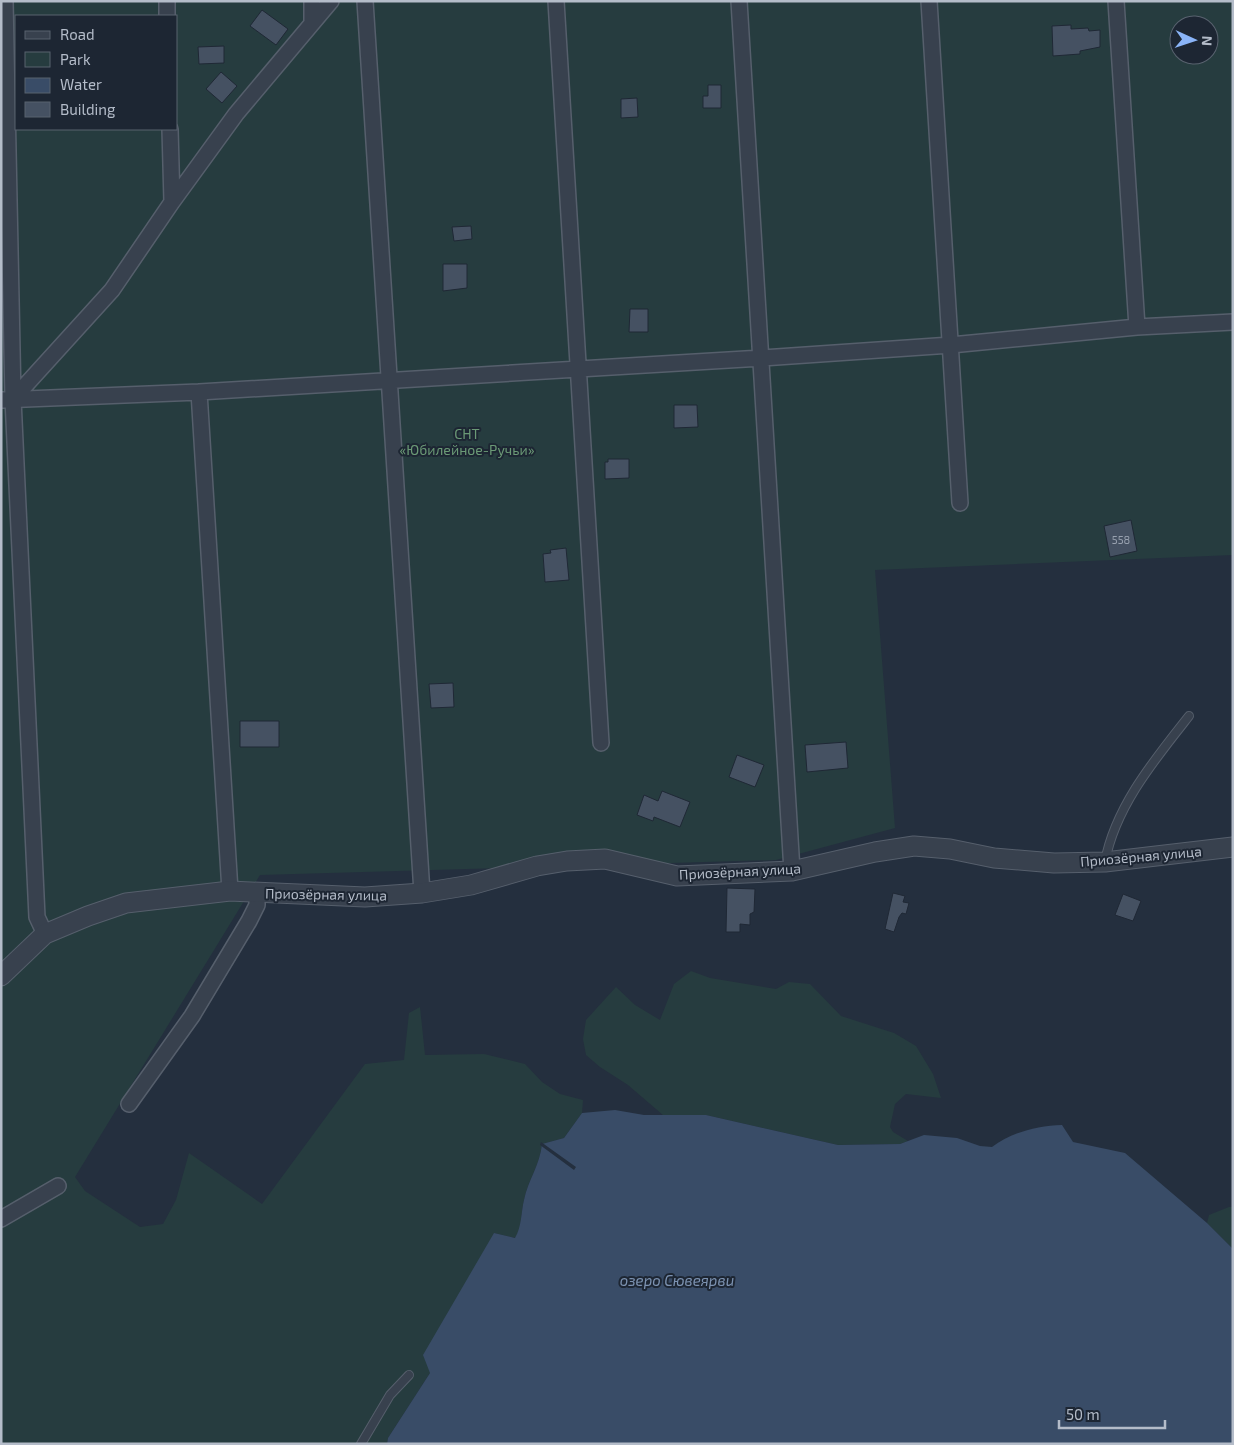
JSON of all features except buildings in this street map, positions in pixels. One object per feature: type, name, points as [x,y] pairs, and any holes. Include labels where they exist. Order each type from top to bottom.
[{"type":"street","points":[[1,976],[45,934],[37,917],[7,399],[5,1]]},
{"type":"street","points":[[167,1],[167,15]]},
{"type":"street","points":[[312,1],[312,23]]},
{"type":"street","points":[[7,399],[112,290],[172,202],[236,114],[330,1]]},
{"type":"street","points":[[365,1],[422,893]]},
{"type":"street","points":[[556,1],[576,370],[601,743]]},
{"type":"street","points":[[739,1],[792,871]]},
{"type":"street","points":[[929,1],[960,502]]},
{"type":"street","points":[[1116,1],[1137,327]]},
{"type":"street","points":[[170,130],[172,202]]},
{"type":"street","points":[[7,399],[199,392],[388,379],[576,370],[951,344],[1137,327],[1233,322]]},
{"type":"street","points":[[199,392],[230,891]]},
{"type":"street","name":"Приозёрная улица","points":[[45,934],[88,916],[126,904],[230,891],[365,897],[422,893],[470,885],[537,866],[566,861],[605,859],[677,876],[792,871],[875,852],[914,846],[950,849],[1002,859],[1054,863],[1104,862],[1233,847]]},
{"type":"street","points":[[129,1104],[192,1016],[249,921],[257,905],[257,892]]},
{"type":"street","points":[[1,1219],[58,1186]]},
{"type":"lane","points":[[1104,862],[1109,840],[1123,812],[1157,756],[1189,716]]},
{"type":"lane","points":[[361,1444],[390,1395],[409,1375]]},
{"type":"green space","name":"СНТ «Юбилейное-Ручьи»","points":[[1,1],[1233,1],[1233,555],[875,570],[895,828],[776,860],[260,875],[75,1177],[85,1191],[140,1227],[163,1224],[176,1200],[189,1153],[262,1204],[365,1064],[404,1060],[409,1013],[420,1007],[425,1055],[484,1054],[525,1064],[542,1082],[560,1094],[583,1100],[582,1113],[564,1138],[542,1144],[539,1159],[526,1193],[516,1238],[494,1233],[430,1373],[388,1438],[387,1444],[1,1444]]},
{"type":"green space","points":[[691,971],[710,978],[776,989],[789,982],[810,984],[841,1016],[894,1033],[916,1046],[933,1074],[941,1098],[906,1094],[895,1104],[890,1127],[893,1132],[908,1141],[900,1144],[838,1145],[706,1115],[663,1115],[628,1085],[600,1067],[586,1055],[583,1039],[586,1020],[616,987],[635,1005],[660,1020],[674,984]]},
{"type":"green space","points":[[1233,1207],[1233,1249],[1207,1223],[1209,1215]]},
{"type":"water","name":"озеро Сювеярви","points":[[615,1110],[644,1115],[706,1115],[838,1145],[900,1144],[924,1135],[957,1138],[980,1146],[992,1147],[1008,1137],[1025,1131],[1062,1125],[1073,1142],[1125,1153],[1207,1223],[1233,1249],[1233,1444],[387,1444],[388,1438],[430,1373],[423,1355],[494,1233],[515,1238],[520,1224],[526,1193],[539,1159],[542,1144],[564,1138],[582,1113]]},
{"type":"pier","points":[[541,1142],[576,1167],[574,1170],[540,1145]]}]
